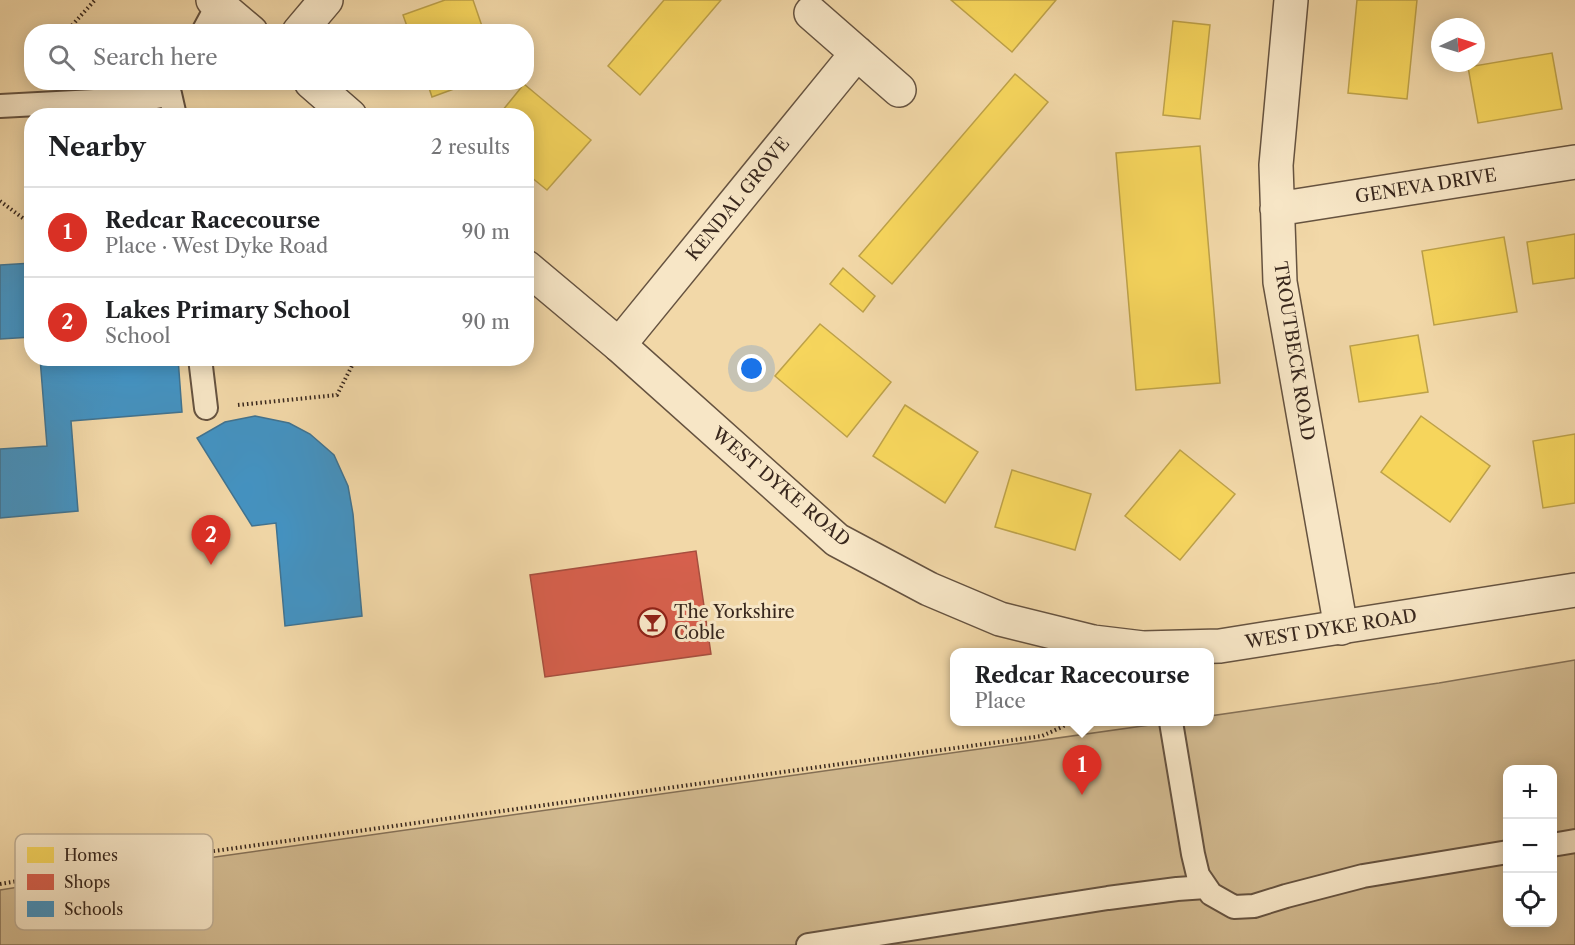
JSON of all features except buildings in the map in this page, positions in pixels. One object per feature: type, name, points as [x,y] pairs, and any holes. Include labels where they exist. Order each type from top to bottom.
[{"type":"street","points":[[306,24],[326,0]]},
{"type":"street","name":"TROUTBECK ROAD","points":[[1292,0],[1275,165],[1280,282],[1341,628]]},
{"type":"street","points":[[211,12],[235,24]]},
{"type":"street","points":[[811,13],[899,90]]},
{"type":"street","name":"KENDAL GROVE","points":[[619,345],[857,53]]},
{"type":"street","points":[[320,90],[341,108]]},
{"type":"street","name":"GENEVA DRIVE","points":[[1277,209],[1575,162]]},
{"type":"street","name":"WEST DYKE ROAD","points":[[534,274],[619,345],[837,540],[929,589],[1000,619],[1093,642],[1131,648]]},
{"type":"street","name":"WEST DYKE ROAD","points":[[1182,648],[1220,646],[1575,590]]},
{"type":"lane","points":[[0,106],[174,97]]},
{"type":"lane","points":[[201,366],[206,408]]},
{"type":"lane","points":[[1172,726],[1198,875],[1211,894],[1234,907],[1254,906],[1363,876],[1503,853]]},
{"type":"lane","points":[[1557,844],[1575,841]]},
{"type":"lane","points":[[808,945],[1108,898],[1206,887]]},
{"type":"path","points":[[73,24],[95,0]]},
{"type":"path","points":[[0,201],[24,219]]},
{"type":"path","points":[[206,408],[337,395],[352,366]]},
{"type":"path","points":[[213,851],[1042,736],[1064,726]]},
{"type":"path","points":[[0,884],[15,882]]},
{"type":"shaded area","points":[[1575,660],[1575,945],[0,945],[0,890],[15,888],[15,930],[213,930],[213,857],[1143,726],[1214,726],[1214,715],[1439,683]]},
{"type":"place","name":"Lakes Primary School","points":[[211,565]]},
{"type":"place","name":"The Yorkshire Coble","points":[[653,622]]},
{"type":"place","name":"Redcar Racecourse","points":[[1082,795]]}]
